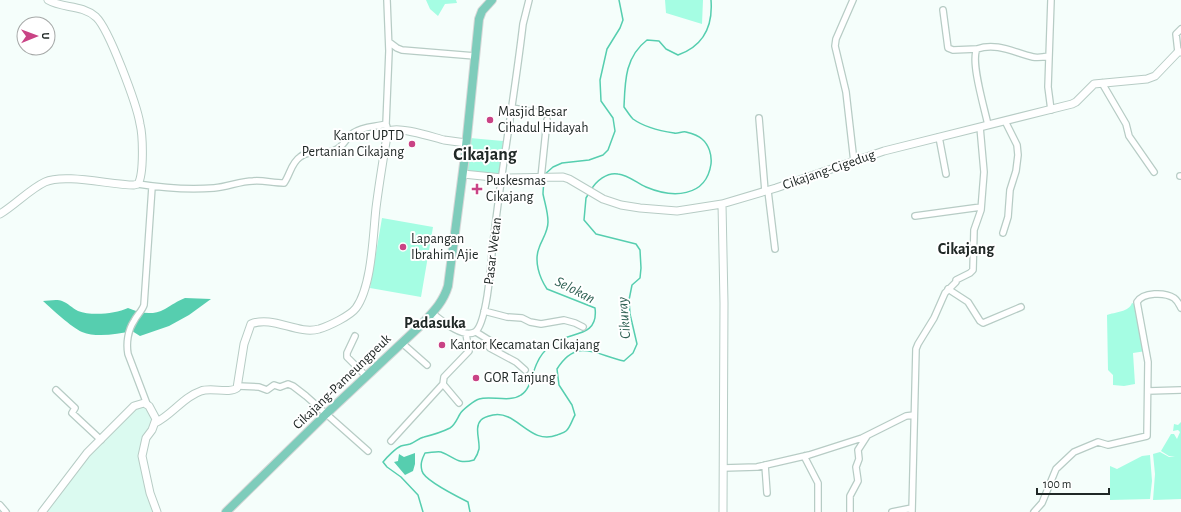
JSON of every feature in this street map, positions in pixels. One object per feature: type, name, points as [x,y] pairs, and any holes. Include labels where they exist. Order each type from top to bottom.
[{"type":"main road","name":"Cikajang-Pameungpeuk","points":[[226,512],[326,414],[402,343],[442,302],[448,286],[480,15],[484,8],[492,0]]},
{"type":"street","points":[[48,0],[53,3],[85,10],[99,20],[104,28],[122,70],[140,122],[142,166],[141,178],[138,184]]},
{"type":"street","points":[[155,423],[164,419],[195,393],[203,390],[215,389],[235,390],[238,386],[244,344],[251,324],[271,323],[304,330],[321,329],[352,313],[357,307],[368,278],[376,207],[387,136],[389,42],[387,0]]},
{"type":"street","name":"Pasar Wetan","points":[[476,332],[484,311],[490,274],[523,24],[528,0]]},
{"type":"street","points":[[853,0],[836,39],[835,46],[846,92],[854,162]]},
{"type":"street","points":[[1051,0],[1048,86],[1051,110]]},
{"type":"street","points":[[943,10],[948,48],[953,50],[1008,48],[1033,57],[1049,56]]},
{"type":"street","points":[[1180,52],[1176,34],[1181,29]]},
{"type":"street","points":[[389,42],[402,50],[475,56]]},
{"type":"street","points":[[977,49],[975,53],[976,74],[988,125]]},
{"type":"street","name":"Cikajang-Cigedug","points":[[462,174],[502,178],[563,177],[603,199],[621,205],[640,208],[677,211],[722,204],[767,191],[884,151],[1051,110],[1076,102],[1094,84],[1147,79],[1155,76],[1180,52]]},
{"type":"street","points":[[1102,84],[1126,124],[1129,136],[1154,172]]},
{"type":"street","points":[[512,108],[542,113]]},
{"type":"street","points":[[759,118],[775,249]]},
{"type":"street","points":[[543,178],[547,120]]},
{"type":"street","points":[[1003,233],[1008,217],[1010,190],[1016,171],[1018,156],[1017,145],[1006,121]]},
{"type":"street","points":[[892,512],[912,510],[916,346],[934,318],[948,289],[956,282],[956,280],[973,270],[975,226],[981,207],[984,172],[980,127]]},
{"type":"street","points":[[0,214],[41,185],[51,180],[75,180],[129,185],[138,184],[152,187],[171,188],[215,188],[238,182],[255,180],[284,183],[299,157],[310,152],[331,152],[340,148],[352,134],[362,128],[387,128],[443,140],[466,143]]},
{"type":"street","points":[[939,137],[946,174]]},
{"type":"street","points":[[152,187],[144,305],[141,312],[134,320],[128,334],[127,348],[148,404],[156,419],[146,438],[142,456],[150,493],[157,512]]},
{"type":"street","points":[[722,204],[724,303],[722,468],[723,512]]},
{"type":"street","points":[[915,216],[981,207]]},
{"type":"street","points":[[948,289],[968,302],[980,321],[983,323],[1021,307]]},
{"type":"street","points":[[1034,512],[1042,503],[1056,469],[1074,452],[1098,442],[1108,444],[1147,436],[1148,359],[1138,300],[1150,295],[1168,296],[1175,299],[1181,308]]},
{"type":"street","points":[[484,311],[507,317],[522,318],[530,322],[541,324],[564,320],[583,327]]},
{"type":"street","points":[[432,313],[447,324],[466,334],[476,332],[492,342],[489,347],[490,348],[516,362],[525,370]]},
{"type":"street","points":[[391,441],[443,384],[444,377],[469,351],[466,334]]},
{"type":"street","points":[[355,336],[347,353],[347,358],[366,376]]},
{"type":"street","points":[[402,343],[427,365]]},
{"type":"street","points":[[238,386],[259,387],[267,390],[274,385],[280,387],[288,384],[293,386],[368,451]]},
{"type":"street","points":[[443,384],[458,403]]},
{"type":"street","points":[[56,390],[75,408],[72,413],[101,440]]},
{"type":"street","points":[[1148,390],[1181,390]]},
{"type":"street","points":[[45,511],[87,453],[134,406],[144,403],[148,404]]},
{"type":"street","points":[[722,468],[750,468],[804,456],[867,436],[906,416],[914,415]]},
{"type":"street","points":[[850,512],[850,494],[858,482],[856,469],[859,459],[858,450],[867,436]]},
{"type":"street","points":[[804,456],[818,483],[818,512]]},
{"type":"street","points":[[765,465],[767,493]]},
{"type":"street","points":[[0,505],[6,512]]},
{"type":"shaded area","points":[[426,0],[456,0],[457,3],[445,4],[438,16],[430,9]]},
{"type":"shaded area","points":[[665,0],[703,0],[702,24],[666,13]]},
{"type":"shaded area","points":[[470,138],[503,141],[500,174],[467,171]]},
{"type":"shaded area","name":"Lapangan Ibrahim Ajie","points":[[382,218],[433,227],[421,297],[370,288]]},
{"type":"shaded area","points":[[185,298],[211,299],[189,315],[169,326],[140,336],[132,331],[100,335],[82,332],[67,322],[43,301],[60,300],[83,313],[110,313],[128,308],[151,313],[165,309]]},
{"type":"shaded area","points":[[1132,303],[1135,304],[1146,351],[1133,353],[1135,384],[1124,386],[1113,385],[1113,375],[1108,370],[1107,315],[1125,310]]},
{"type":"shaded area","points":[[144,403],[156,419],[142,456],[157,512],[48,512],[45,509],[87,453],[123,419]]},
{"type":"shaded area","points":[[1181,422],[1181,499],[1153,500],[1155,474],[1153,454],[1160,452],[1169,457],[1175,456],[1169,456],[1161,451],[1171,434],[1174,434],[1177,439],[1180,432],[1178,430],[1173,431],[1174,424],[1178,425]]},
{"type":"shaded area","points":[[415,453],[415,464],[413,471],[405,475],[394,462],[398,461],[399,454],[404,457]]},
{"type":"shaded area","points":[[1150,455],[1152,481],[1150,499],[1110,500],[1110,466],[1117,469],[1142,456]]},
{"type":"waterway","name":"Selokan","points":[[544,175],[553,167],[562,163],[589,160],[603,155],[608,150],[615,131],[613,118],[601,101],[600,80],[607,49],[620,28],[623,20],[619,0]]},
{"type":"waterway","name":"Cikuray","points":[[591,190],[602,178],[610,174],[614,174],[625,176],[656,191],[677,194],[695,189],[708,175],[711,164],[710,150],[702,139],[686,132],[674,133],[658,130],[637,122],[624,107],[626,79],[630,62],[634,54],[647,40],[659,41],[666,49],[678,55],[687,51],[705,34],[710,18],[711,0]]},
{"type":"waterway","name":"Selokan","points":[[423,512],[418,495],[401,477],[387,467],[383,462],[401,446],[410,444],[452,427],[463,410],[477,400],[484,398],[506,399],[521,395],[527,389],[541,355],[552,344],[559,340],[587,330],[592,325],[595,318],[595,308],[547,289],[538,269],[538,253],[548,226],[547,211],[543,194],[544,179]]},
{"type":"waterway","name":"Cikuray","points":[[470,512],[468,502],[442,488],[424,475],[421,464],[425,453],[441,452],[456,460],[464,462],[474,460],[479,449],[479,423],[484,418],[493,415],[502,415],[509,418],[539,436],[547,437],[566,431],[575,415],[572,405],[559,385],[557,369],[564,359],[572,353],[588,351],[624,361],[633,353],[637,344],[630,314],[629,300],[632,285],[640,278],[640,250],[636,244],[596,234],[584,220],[586,198],[589,193]]},
{"type":"place","name":"Masjid Besar Cihadul Hidayah","points":[[490,120]]},
{"type":"place","name":"Kantor UPTD Pertanian Cikajang","points":[[412,144]]},
{"type":"place","name":"Puskesmas Cikajang","points":[[477,189]]},
{"type":"place","name":"Lapangan Ibrahim Ajie","points":[[403,247]]},
{"type":"place","name":"Kantor Kecamatan Cikajang","points":[[442,345]]},
{"type":"place","name":"GOR Tanjung","points":[[476,378]]},
{"type":"district","name":"Cikajang","points":[[485,155]]},
{"type":"district","name":"Cikajang","points":[[966,249]]},
{"type":"district","name":"Padasuka","points":[[435,323]]}]
